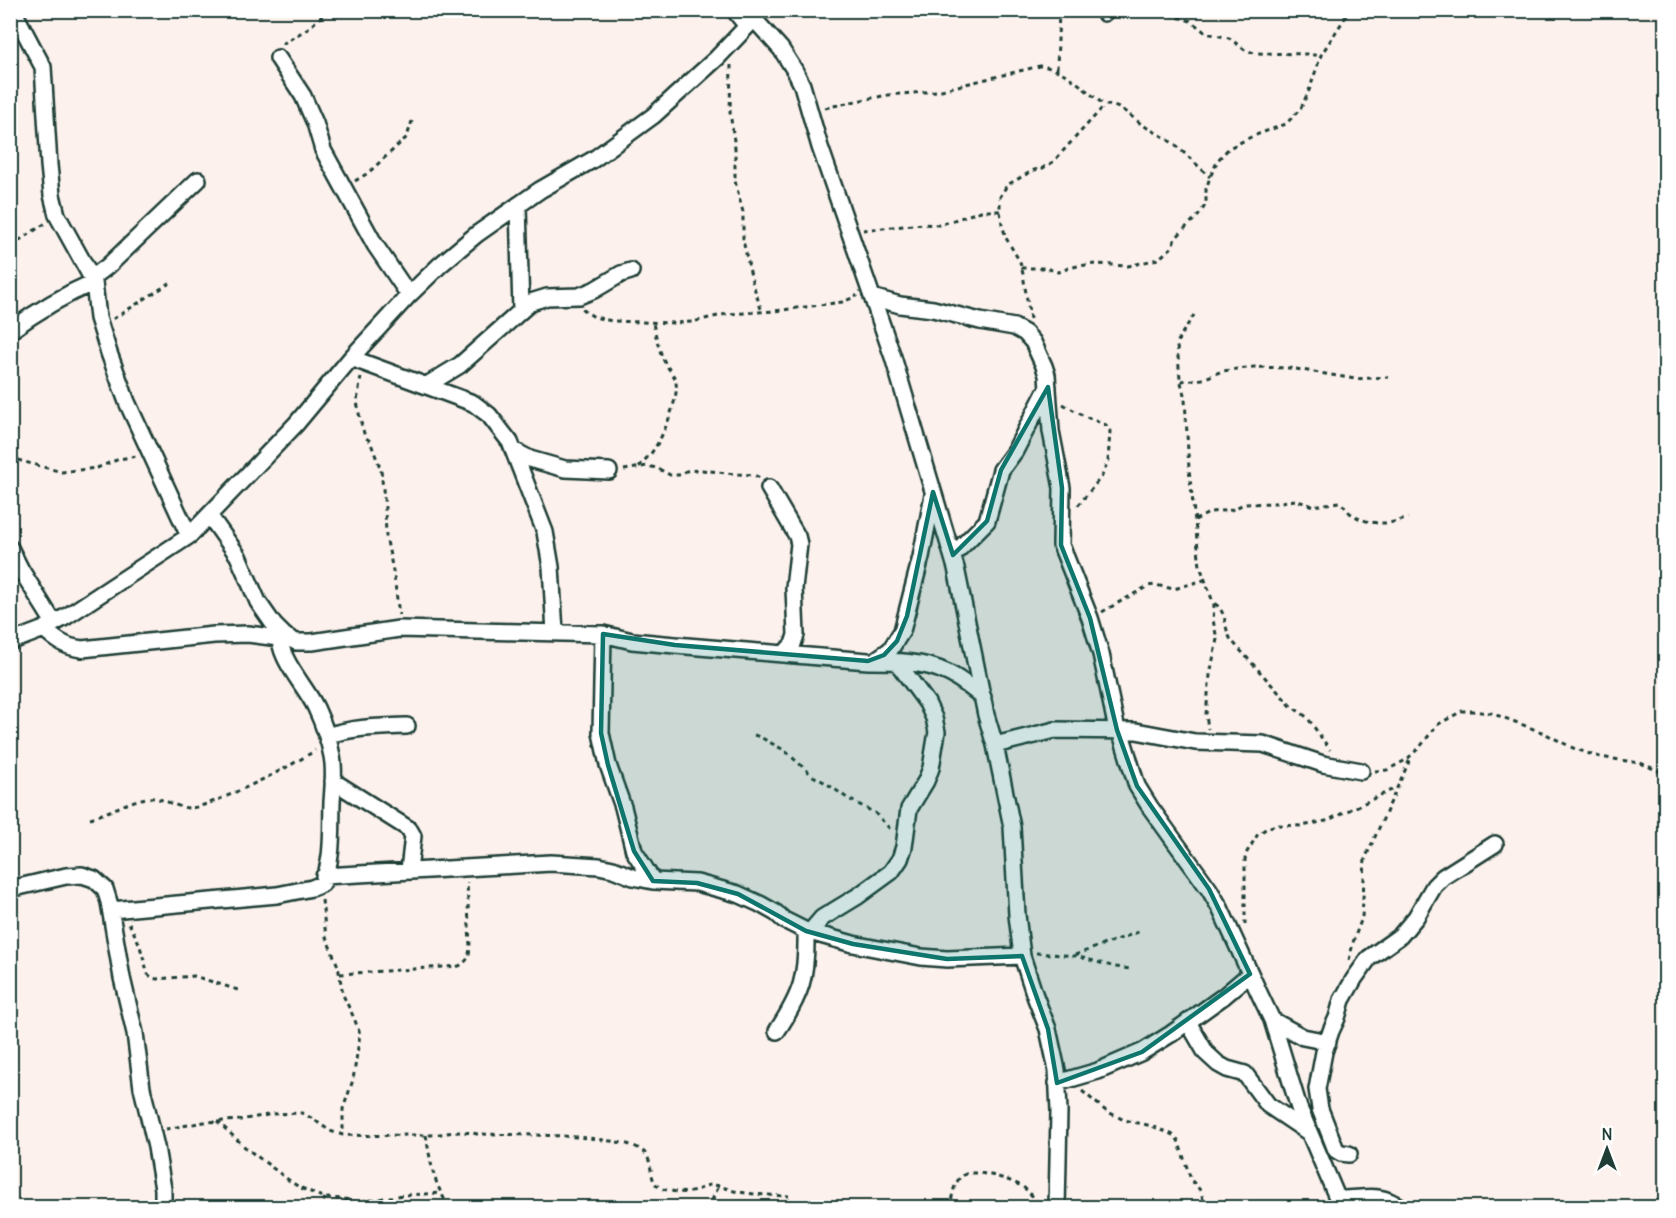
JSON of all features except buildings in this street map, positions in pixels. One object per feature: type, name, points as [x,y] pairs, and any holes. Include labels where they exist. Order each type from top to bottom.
[{"type":"street","points":[[13,10],[43,67],[51,185],[57,215],[93,280],[101,327],[127,402],[189,536]]},
{"type":"street","points":[[734,10],[753,19],[781,49],[802,85],[820,147],[893,357],[952,555],[1012,827],[1017,915],[1022,954],[1048,1029],[1057,1070],[1064,1081],[1059,1111],[1057,1208]]},
{"type":"street","points":[[10,642],[49,626],[189,536],[357,361],[409,295],[440,265],[477,234],[518,205],[594,159],[653,116],[717,58],[753,19]]},
{"type":"street","points":[[278,58],[303,96],[315,123],[323,150],[343,188],[375,245],[409,295]]},
{"type":"street","points":[[10,331],[30,316],[93,280],[198,180]]},
{"type":"street","points":[[518,205],[521,310]]},
{"type":"street","points":[[427,385],[460,366],[531,302],[547,297],[579,296],[631,271]]},
{"type":"street","points":[[870,290],[900,305],[933,309],[1014,327],[1025,333],[1033,342],[1044,366],[1049,392],[1051,431],[1062,488],[1061,545],[1090,618],[1101,654],[1118,730],[1137,786],[1155,815],[1209,889],[1272,1020],[1299,1108],[1336,1195],[1341,1199],[1378,1196],[1401,1208]]},
{"type":"street","points":[[357,361],[473,403],[489,415],[510,442],[544,532],[551,567],[555,632]]},
{"type":"street","points":[[952,555],[987,521],[1001,470],[1015,451],[1049,392]]},
{"type":"street","points":[[513,450],[530,459],[565,469],[609,471]]},
{"type":"street","points":[[769,488],[797,536],[799,544],[794,588],[796,635],[793,644],[784,654]]},
{"type":"street","points":[[874,661],[891,650],[902,631],[921,557],[933,492]]},
{"type":"street","points":[[209,515],[238,556],[258,602],[279,634],[287,662],[316,707],[327,737],[332,758],[333,781],[330,847],[323,880]]},
{"type":"street","points":[[10,548],[58,642],[82,649],[214,635],[279,634],[296,642],[312,642],[399,629],[603,634],[675,645],[897,662],[928,667],[948,673],[983,697]]},
{"type":"street","points":[[603,634],[602,733],[608,765],[623,807],[634,851],[653,881]]},
{"type":"street","points":[[777,1031],[798,996],[803,980],[808,932],[822,918],[891,872],[900,859],[905,842],[909,809],[931,768],[937,732],[934,718],[927,703],[897,662]]},
{"type":"street","points":[[327,737],[357,729],[407,726]]},
{"type":"street","points":[[995,745],[1054,730],[1136,731],[1195,742],[1263,744],[1323,764],[1361,771]]},
{"type":"street","points":[[333,781],[409,829],[413,836],[409,870]]},
{"type":"street","points":[[1349,1154],[1336,1150],[1317,1098],[1320,1068],[1342,1000],[1369,958],[1400,936],[1416,916],[1434,886],[1443,877],[1495,844]]},
{"type":"street","points":[[115,910],[277,894],[312,888],[323,880],[409,870],[551,863],[579,864],[614,869],[633,877],[653,881],[697,884],[738,894],[808,932],[853,945],[921,957],[947,959],[1022,954]]},
{"type":"street","points":[[10,889],[66,876],[82,875],[94,879],[105,889],[115,910],[122,978],[135,1033],[142,1088],[153,1132],[163,1189],[162,1208]]},
{"type":"street","points":[[1064,1081],[1098,1071],[1142,1052],[1224,996],[1250,974]]},
{"type":"street","points":[[1272,1020],[1303,1037],[1328,1042]]},
{"type":"street","points":[[1188,1022],[1206,1053],[1218,1064],[1245,1074],[1268,1105],[1310,1133]]},
{"type":"path","points":[[278,58],[280,47],[284,42],[307,29],[329,10]]},
{"type":"path","points":[[1057,69],[1059,10]]},
{"type":"path","points":[[1152,10],[1191,21],[1206,33],[1229,38],[1245,50],[1321,56]]},
{"type":"path","points":[[1021,268],[1046,268],[1058,272],[1078,266],[1096,264],[1128,266],[1158,259],[1171,248],[1175,239],[1199,215],[1206,204],[1206,189],[1210,177],[1218,160],[1229,148],[1286,124],[1301,108],[1321,56],[1350,10]]},
{"type":"path","points":[[732,41],[730,112],[735,148],[735,181],[743,212],[743,240],[762,312]]},
{"type":"path","points":[[811,112],[888,95],[937,91],[1040,66],[1053,67],[1105,105],[1126,110],[1146,127],[1166,138],[1210,177]]},
{"type":"path","points":[[1033,342],[1021,268],[1006,238],[1000,211],[1000,197],[1007,185],[1053,162],[1105,105]]},
{"type":"path","points":[[343,188],[368,173],[406,137],[412,122]]},
{"type":"path","points":[[849,231],[923,224],[939,225],[981,211],[1000,211]]},
{"type":"path","points":[[10,244],[57,215]]},
{"type":"path","points":[[101,327],[174,281]]},
{"type":"path","points":[[564,296],[594,317],[612,321],[653,323],[692,322],[727,314],[842,302],[870,290]]},
{"type":"path","points":[[1194,315],[1179,338],[1177,346],[1187,414],[1200,566],[1213,602],[1216,639],[1206,714],[1210,743]]},
{"type":"path","points":[[639,467],[653,451],[668,422],[677,391],[672,372],[658,344],[653,323]]},
{"type":"path","points":[[357,361],[357,401],[360,419],[365,437],[370,441],[381,470],[386,536],[394,576],[399,629]]},
{"type":"path","points":[[1181,381],[1203,379],[1222,371],[1254,367],[1290,368],[1355,379],[1388,376]]},
{"type":"path","points":[[1049,392],[1084,416],[1102,422],[1110,431],[1108,461],[1102,476],[1075,510]]},
{"type":"path","points":[[10,455],[21,461],[62,472],[97,468],[119,459],[150,454]]},
{"type":"path","points":[[609,471],[648,466],[670,475],[702,470],[754,475],[761,478],[769,488]]},
{"type":"path","points":[[1195,520],[1211,512],[1231,510],[1244,504],[1295,500],[1313,506],[1339,502],[1351,513],[1380,524],[1394,523],[1408,518]]},
{"type":"path","points":[[1090,618],[1148,586],[1174,589],[1204,580]]},
{"type":"path","points":[[1213,602],[1224,613],[1227,632],[1235,645],[1291,706],[1307,717],[1332,752]]},
{"type":"path","points":[[1361,771],[1387,770],[1406,760],[1437,725],[1462,711],[1473,711],[1491,713],[1544,733],[1587,753],[1640,762],[1665,774]]},
{"type":"path","points":[[754,735],[784,750],[813,776],[875,813],[905,842]]},
{"type":"path","points":[[90,818],[149,798],[161,799],[180,807],[193,808],[212,803],[311,753],[327,737]]},
{"type":"path","points":[[1348,965],[1362,918],[1365,859],[1412,755]]},
{"type":"path","points":[[1245,930],[1245,859],[1258,834],[1276,825],[1302,826],[1326,821],[1398,787]]},
{"type":"path","points":[[340,974],[459,966],[467,962],[470,947],[467,868]]},
{"type":"path","points":[[323,880],[321,894],[326,937],[336,958],[343,995],[360,1034],[353,1080],[343,1109],[343,1135]]},
{"type":"path","points":[[115,910],[132,927],[148,974],[152,978],[194,976],[241,991]]},
{"type":"path","points":[[1073,956],[1141,931]]},
{"type":"path","points":[[1022,954],[1073,956],[1131,969]]},
{"type":"path","points":[[1064,1081],[1106,1111],[1124,1120],[1152,1126],[1173,1135],[1178,1140],[1191,1180],[1200,1190],[1206,1208]]},
{"type":"path","points":[[153,1132],[204,1122],[302,1113],[330,1131],[343,1135],[426,1135],[459,1131],[477,1134],[566,1136],[628,1144],[641,1150],[647,1156],[652,1179],[658,1187],[682,1192],[694,1191],[711,1185],[735,1191],[789,1196]]},
{"type":"path","points":[[217,1121],[246,1148],[290,1181],[325,1198],[357,1202],[404,1195],[441,1193]]},
{"type":"path","points":[[426,1135],[434,1179],[450,1208]]},
{"type":"path","points":[[950,1208],[954,1188],[959,1178],[963,1174],[970,1173],[982,1173],[1014,1182],[1026,1189],[1045,1208]]},
{"type":"path","points":[[708,1208],[719,1186]]},
{"type":"path","points":[[318,1208],[325,1198]]},
{"type":"highlighted area","points":[[1048,387],[1062,488],[1061,545],[1090,618],[1117,730],[1137,786],[1209,889],[1250,974],[1142,1052],[1057,1083],[1048,1029],[1022,956],[947,959],[853,944],[806,931],[738,894],[697,883],[653,881],[634,851],[608,765],[601,733],[603,634],[675,645],[868,661],[884,655],[897,641],[907,616],[933,492],[953,555],[987,521],[1001,470]]}]
